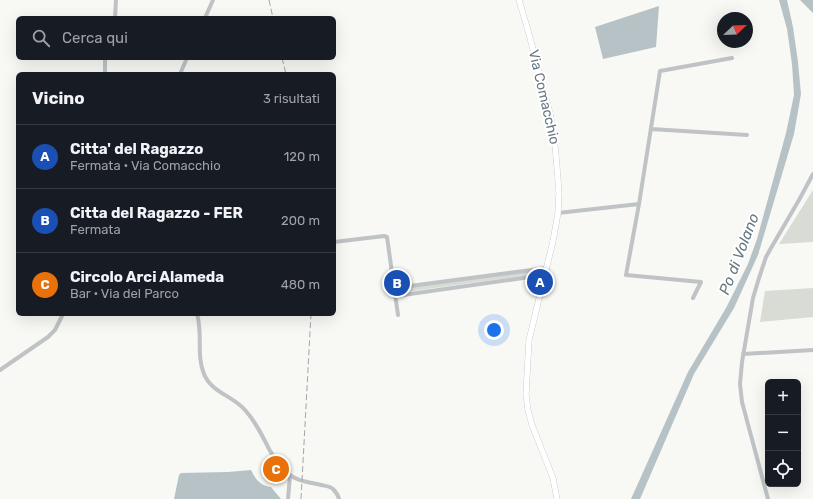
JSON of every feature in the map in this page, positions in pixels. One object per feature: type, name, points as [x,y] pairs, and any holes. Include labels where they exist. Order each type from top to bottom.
[{"type":"main road","name":"Via Comacchio","points":[[519,0],[552,124],[559,192],[558,213],[547,268],[529,340],[526,394],[531,421],[553,478],[558,499]]},
{"type":"street","points":[[115,16],[116,0]]},
{"type":"street","points":[[206,16],[213,0]]},
{"type":"street","points":[[693,298],[701,282],[626,275],[660,71],[732,58]]},
{"type":"street","points":[[105,60],[105,72]]},
{"type":"street","points":[[181,72],[186,60]]},
{"type":"street","points":[[651,129],[747,135]]},
{"type":"street","points":[[768,499],[742,402],[740,384],[741,374],[753,298],[758,278],[771,248],[813,174]]},
{"type":"street","points":[[558,213],[639,204]]},
{"type":"street","points":[[336,242],[384,236],[387,237],[398,315]]},
{"type":"street","points":[[394,281],[400,280],[410,286],[547,268]]},
{"type":"street","points":[[396,296],[536,276],[544,277]]},
{"type":"street","points":[[0,370],[48,337],[55,330],[62,316]]},
{"type":"street","points":[[196,316],[199,328],[200,361],[205,377],[214,388],[245,410],[256,425],[278,464],[290,476],[302,481],[329,487],[336,492],[339,499]]},
{"type":"street","points":[[744,354],[813,350]]},
{"type":"street","points":[[288,499],[290,476]]},
{"type":"shaded area","points":[[779,0],[787,0],[798,62],[801,94],[794,134],[758,255],[734,308],[694,374],[640,499],[631,499],[688,372],[726,308],[748,264],[757,239],[786,133],[794,95],[792,64],[787,29]]},
{"type":"shaded area","points":[[800,0],[813,0],[813,13]]},
{"type":"shaded area","points":[[659,6],[656,47],[603,59],[595,27]]},
{"type":"shaded area","points":[[813,190],[813,242],[779,244]]},
{"type":"shaded area","points":[[536,271],[537,274],[405,292],[398,292],[397,285],[409,287]]},
{"type":"shaded area","points":[[813,288],[813,317],[760,322],[765,291]]},
{"type":"shaded area","points":[[251,470],[259,482],[271,487],[281,499],[174,499],[179,475],[181,473]]},
{"type":"railway","points":[[269,0],[273,16]]},
{"type":"railway","points":[[282,60],[286,72]]},
{"type":"railway","points":[[301,499],[311,316]]},
{"type":"place","name":"Citta' del Ragazzo","points":[[540,282]]},
{"type":"place","name":"Citta del Ragazzo - FER","points":[[397,283]]},
{"type":"place","name":"Circolo Arci Alameda","points":[[276,469]]},
{"type":"water label","name":"Po di Volano","points":[[739,254]]}]
